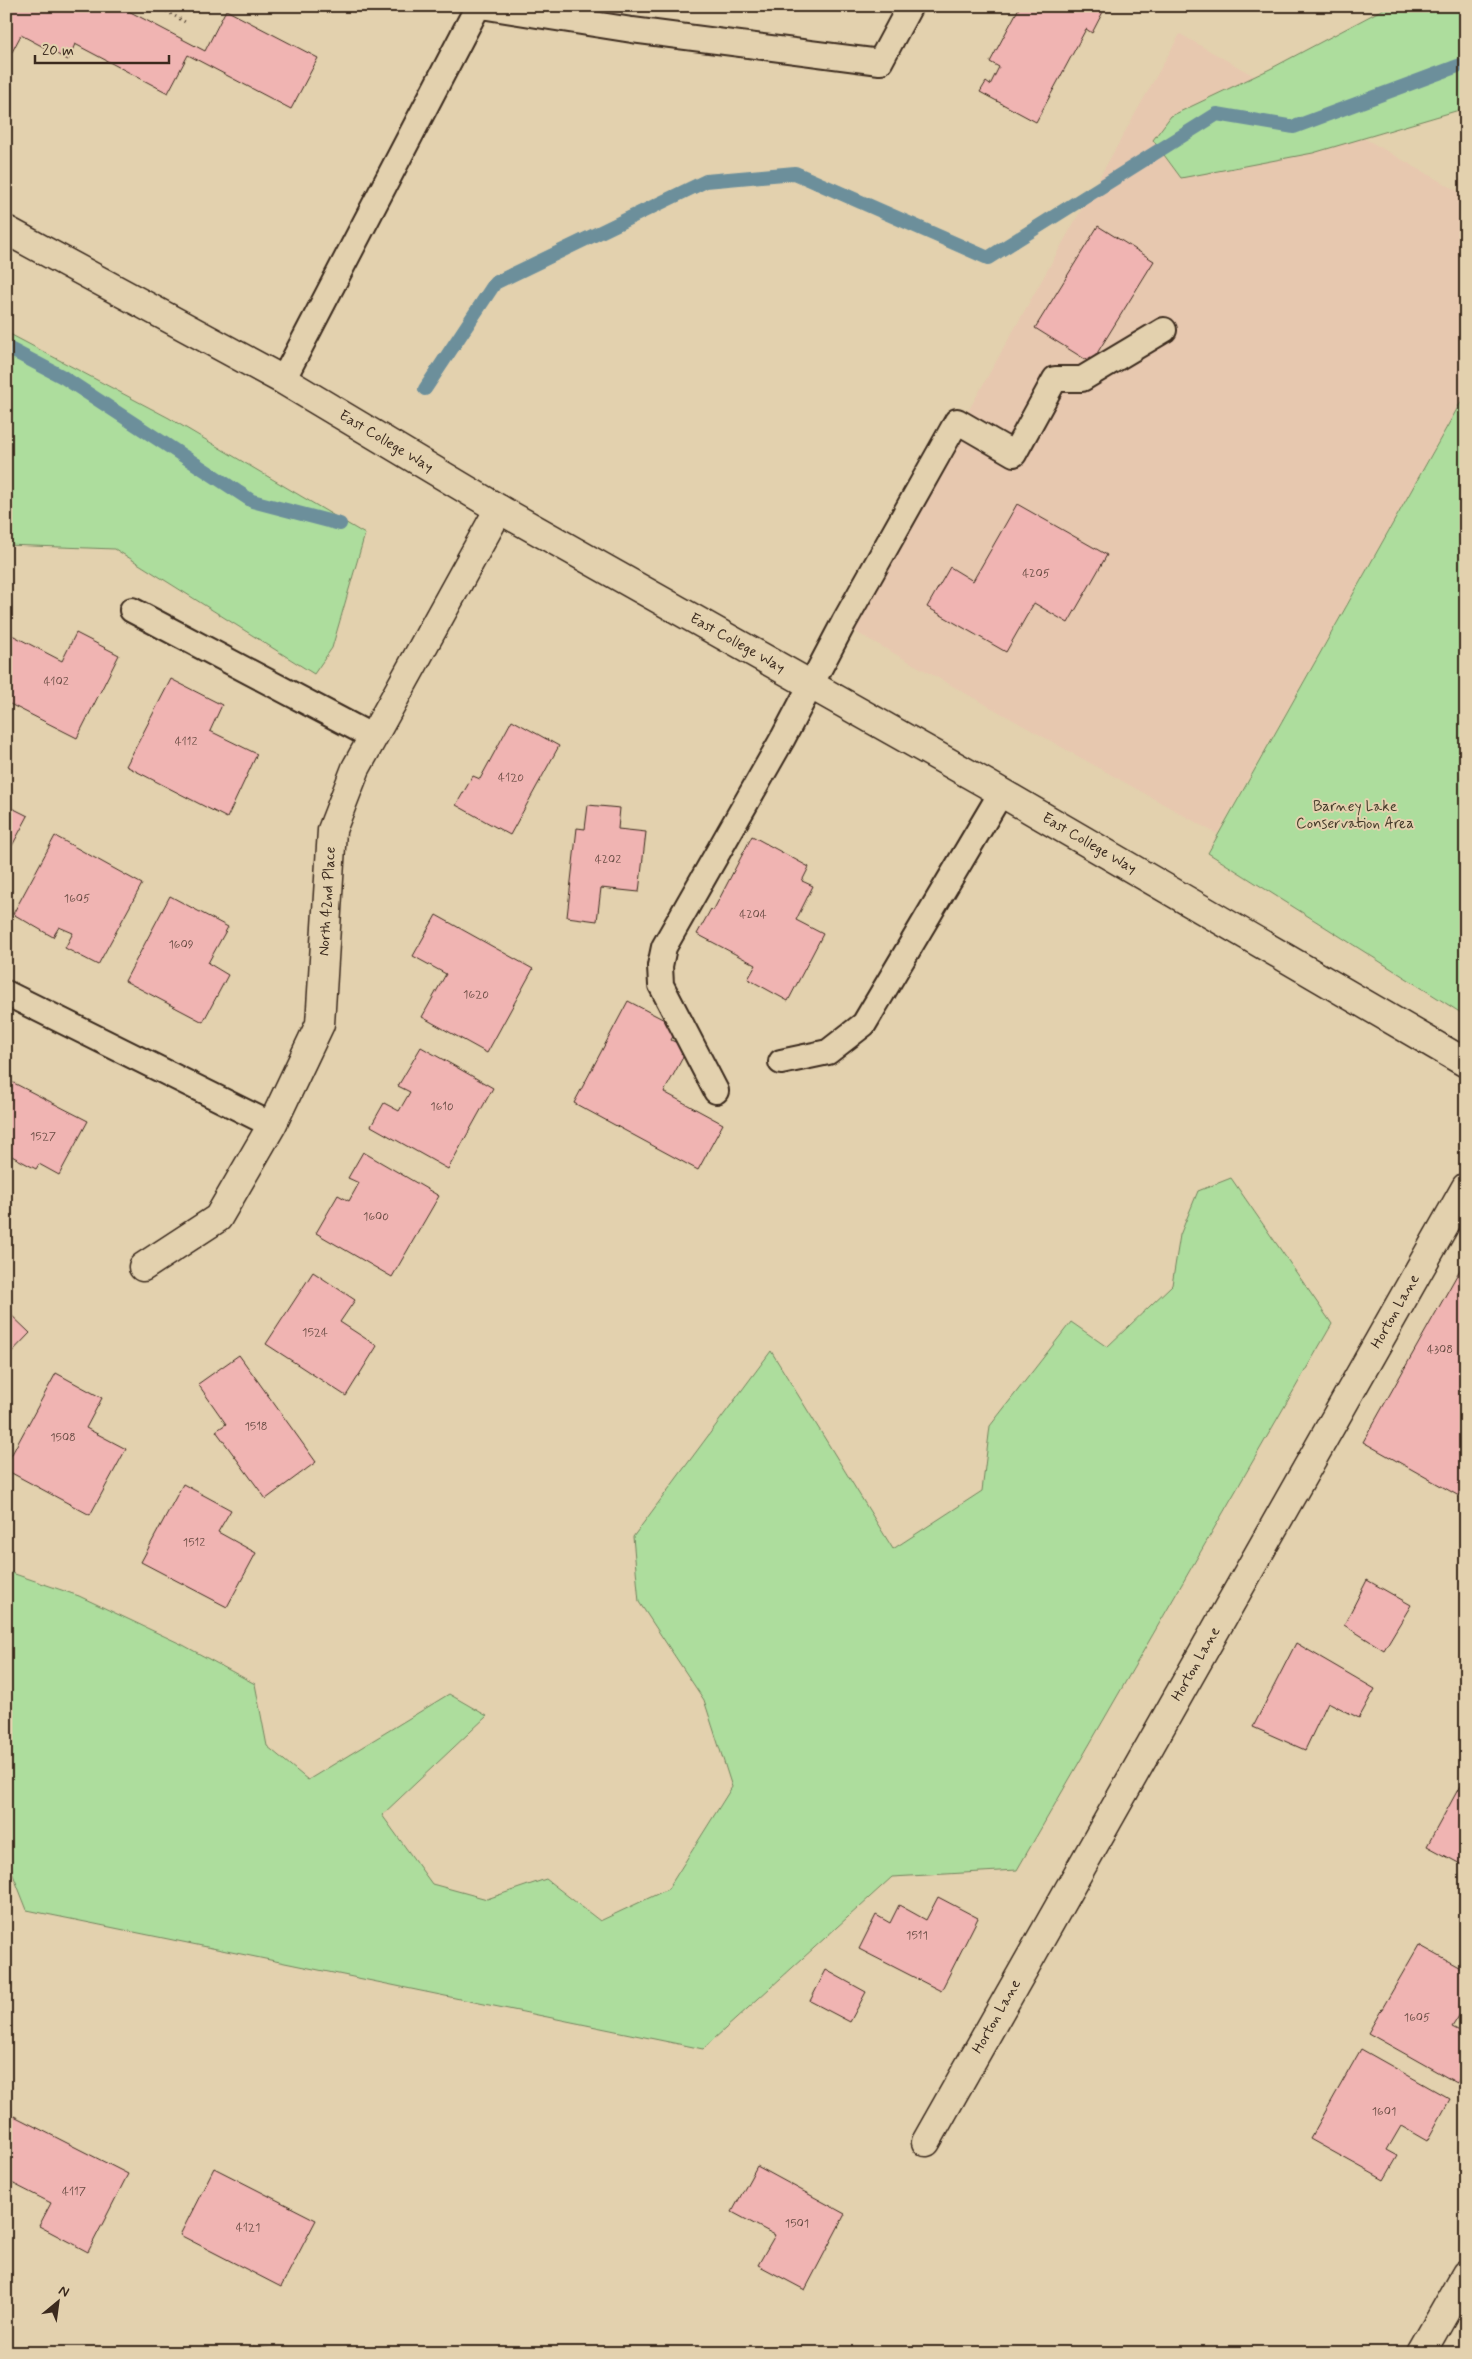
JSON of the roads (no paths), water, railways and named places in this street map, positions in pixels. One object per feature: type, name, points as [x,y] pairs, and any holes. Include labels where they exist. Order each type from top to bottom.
[{"type":"street","name":"East College Way","points":[[6,230],[283,380],[499,509],[813,685],[1466,1063]]},
{"type":"street","name":"North 42nd Place","points":[[143,1267],[218,1218],[272,1125],[320,1024],[332,830],[356,768],[499,509]]},
{"type":"street","name":"Horton Lane","points":[[926,2142],[1466,1187]]},
{"type":"street","points":[[1421,2353],[1466,2274]]},
{"type":"lane","points":[[283,380],[479,6],[632,30],[880,62],[910,6]]},
{"type":"lane","points":[[716,1091],[661,985],[660,966],[664,947],[813,685],[844,622],[957,421],[1014,454],[1056,379],[1082,379],[1164,330]]},
{"type":"lane","points":[[132,610],[373,737]]},
{"type":"lane","points":[[781,1062],[828,1052],[864,1024],[1000,793]]},
{"type":"lane","points":[[6,993],[272,1125]]},
{"type":"waterway","points":[[425,389],[495,283],[706,181],[795,173],[988,258],[1217,114],[1294,127],[1466,63]]},
{"type":"waterway","points":[[6,347],[63,377],[252,501],[340,524]]},
{"type":"park label","name":"Barney Lake Conservation Area","points":[[1355,816]]}]
